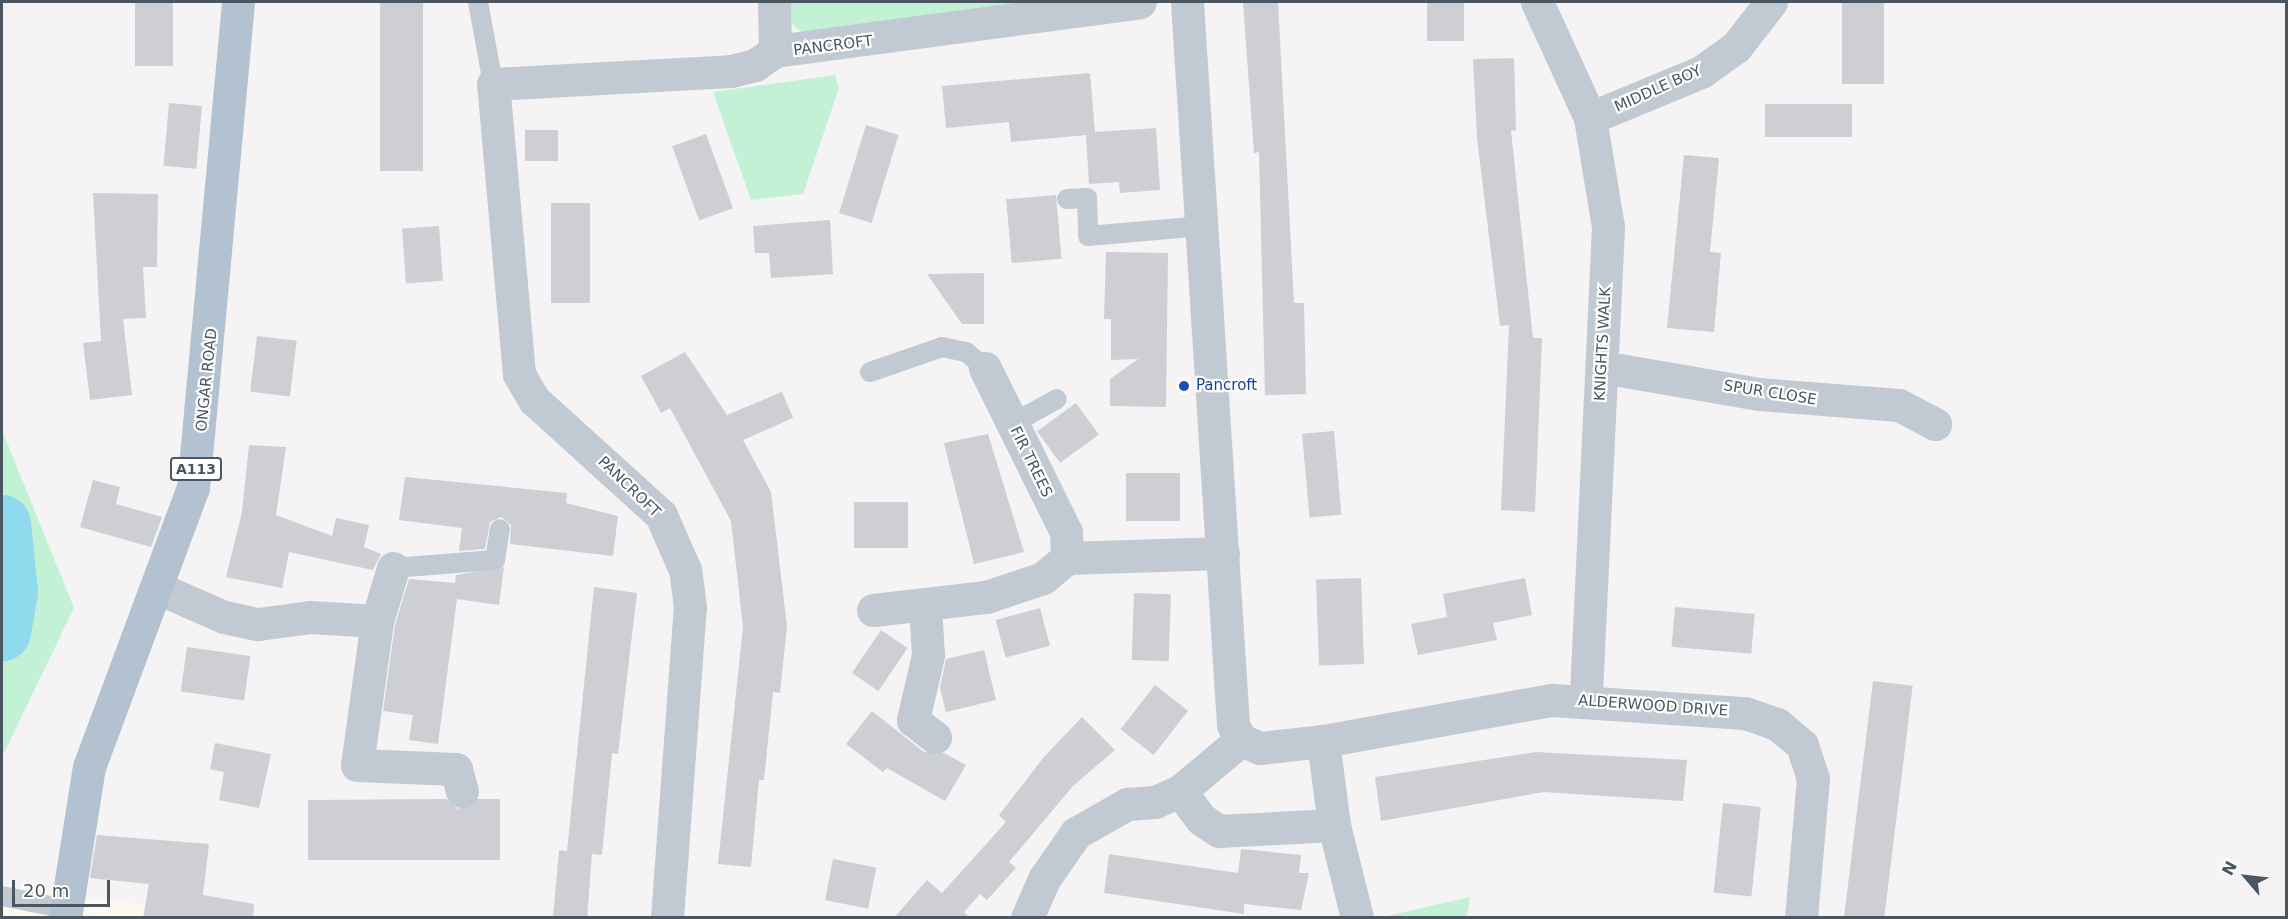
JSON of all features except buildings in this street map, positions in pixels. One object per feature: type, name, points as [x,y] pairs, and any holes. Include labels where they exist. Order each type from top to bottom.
[{"type":"main road","name":"ONGAR ROAD","points":[[66,913],[89,767],[110,697],[160,589],[193,488],[200,445],[238,2]]},
{"type":"street","name":"PANCROFT","points":[[774,2],[775,51]]},
{"type":"street","name":"PANCROFT","points":[[667,918],[690,608],[685,570],[661,515],[534,400],[519,374],[493,84],[730,70],[754,65],[775,51],[806,51],[1140,2]]},
{"type":"street","points":[[1027,918],[1044,879],[1076,834],[1127,804],[1155,802],[1180,790],[1241,740],[1233,725],[1187,2]]},
{"type":"street","name":"KNIGHTS WALK","points":[[1537,2],[1590,118],[1608,227],[1586,699]]},
{"type":"street","name":"MIDDLE BOY","points":[[1590,118],[1701,72],[1736,47],[1771,2]]},
{"type":"street","name":"SPUR CLOSE","points":[[1602,367],[1759,394],[1899,405],[1935,424]]},
{"type":"street","name":"FIR TREES","points":[[985,368],[1066,532],[1067,558]]},
{"type":"street","points":[[873,609],[925,608],[986,597],[1042,578],[1067,558],[1223,553]]},
{"type":"street","points":[[393,568],[377,621],[357,765],[456,769],[462,791]]},
{"type":"street","points":[[160,589],[224,617],[258,624],[310,617],[377,621]]},
{"type":"street","points":[[925,608],[928,655],[913,720],[935,738]]},
{"type":"street","name":"ALDERWOOD DRIVE","points":[[1241,740],[1260,748],[1323,741],[1586,699],[1745,713],[1778,724],[1802,745],[1813,778],[1813,806],[1801,918]]},
{"type":"street","points":[[1323,741],[1334,825],[1357,918]]},
{"type":"street","points":[[1180,790],[1201,819],[1219,831],[1334,825]]},
{"type":"lane","name":"PANCROFT","points":[[478,2],[493,84]]},
{"type":"lane","points":[[1067,199],[1087,198],[1088,236],[1203,226]]},
{"type":"lane","points":[[870,372],[942,347],[966,352],[985,368]]},
{"type":"lane","points":[[1012,424],[1057,399]]},
{"type":"lane","points":[[393,568],[495,560],[500,529]]},
{"type":"lane","points":[[2,896],[66,913]]},
{"type":"shaded area","points":[[2,887],[185,910],[184,918],[2,918]]},
{"type":"green space","points":[[788,2],[1056,2],[806,35],[788,21]]},
{"type":"green space","points":[[835,75],[839,88],[803,194],[751,200],[713,92]]},
{"type":"green space","points":[[2,430],[74,608],[2,757]]},
{"type":"green space","points":[[1470,897],[1467,917],[1383,917]]},
{"type":"waterway","points":[[2,524],[9,592],[2,632]]},
{"type":"place","name":"Pancroft","points":[[1184,386]]}]
